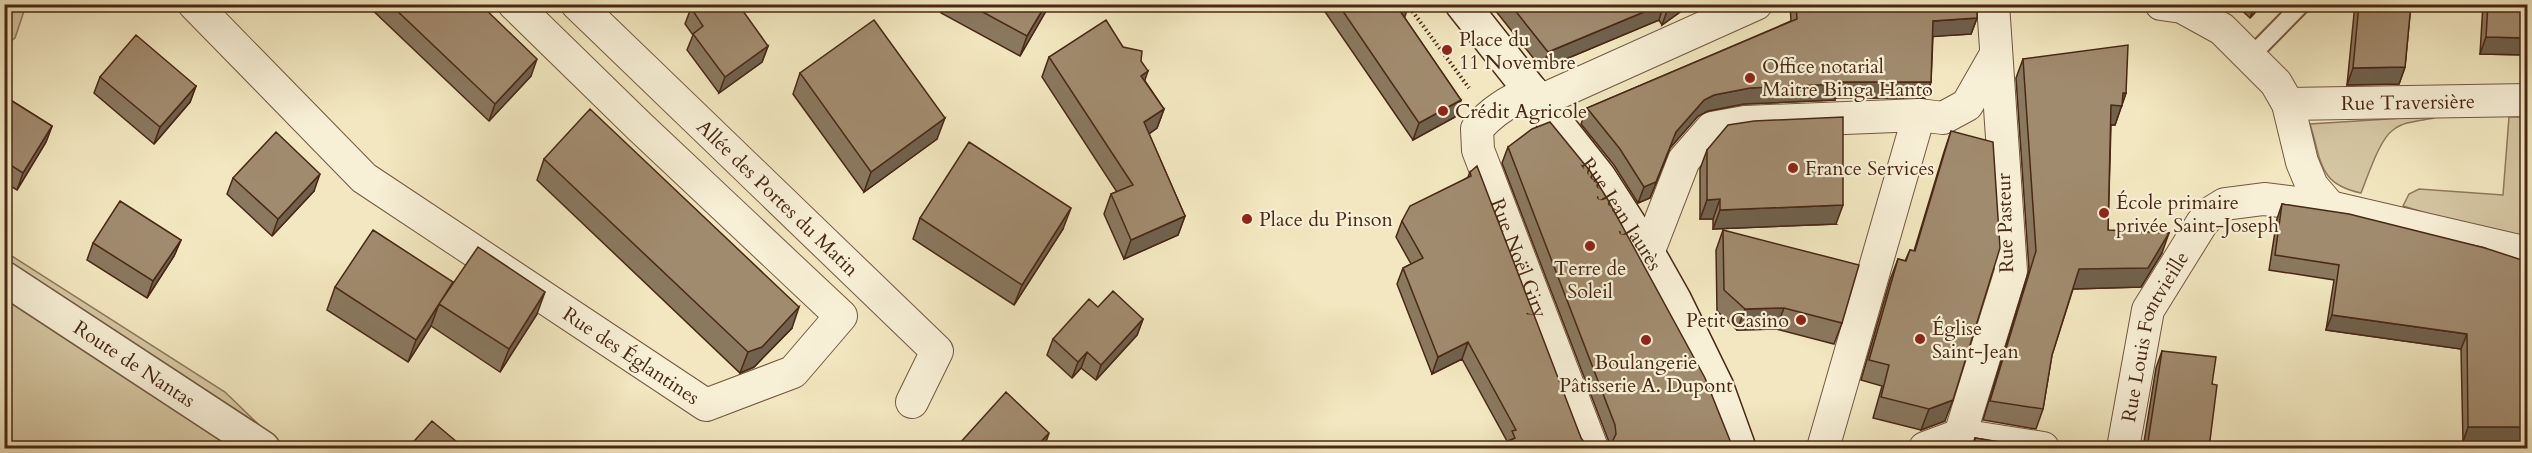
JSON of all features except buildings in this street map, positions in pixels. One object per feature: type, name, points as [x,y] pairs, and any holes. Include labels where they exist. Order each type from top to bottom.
[{"type":"main road","name":"Rue Jean Jaurès","points":[[1462,4],[1599,177],[1648,253],[1674,299],[1717,387],[1739,448]]},
{"type":"main road","name":"Route de Nantas","points":[[4,278],[263,448]]},
{"type":"street","name":"Rue des Églantines","points":[[194,4],[364,178],[706,405],[793,372],[841,316],[639,126],[514,4]]},
{"type":"street","name":"Allée des Portes du Matin","points":[[577,4],[937,351],[912,402]]},
{"type":"street","name":"Rue Noël Giry","points":[[1592,448],[1478,150],[1477,129],[1487,116],[1513,99],[1536,96],[1756,4]]},
{"type":"street","name":"Rue Pasteur","points":[[1960,435],[2011,271],[1993,4]]},
{"type":"street","points":[[2161,4],[2182,7],[2222,29],[2276,83],[2288,104],[2302,162],[2312,186],[2330,207]]},
{"type":"street","points":[[1648,253],[1684,160],[1712,129],[1745,122],[1919,115],[1943,118],[1967,105],[1995,56]]},
{"type":"street","name":"Rue Traversière","points":[[2288,104],[2528,100]]},
{"type":"street","points":[[1823,448],[1919,115]]},
{"type":"street","name":"Rue Louis Fontvieille","points":[[2123,448],[2148,310],[2202,223],[2212,212],[2225,204],[2264,200],[2330,207],[2528,253]]},
{"type":"street","points":[[1925,448],[1960,435],[2043,448]]},
{"type":"lane","points":[[2250,57],[2302,4]]},
{"type":"path","points":[[1407,4],[1470,89]]},
{"type":"shaded area","points":[[5,4],[26,5],[15,38],[5,45]]},
{"type":"shaded area","points":[[2435,116],[2402,125],[2388,135],[2374,159],[2361,193],[2337,184],[2329,177],[2320,160],[2310,124]]},
{"type":"shaded area","points":[[2509,117],[2527,117],[2527,238],[2468,226],[2403,206],[2409,194],[2419,189],[2503,195]]},
{"type":"shaded area","points":[[4,251],[225,392],[283,448],[5,448]]},
{"type":"place","name":"Place du 11 Novembre","points":[[1447,50]]},
{"type":"place","name":"Office notarial Maitre Binga Hanto","points":[[1750,78]]},
{"type":"place","name":"Crédit Agricole","points":[[1443,111]]},
{"type":"place","name":"France Services","points":[[1793,168]]},
{"type":"place","name":"École primaire privée Saint-Joseph","points":[[2104,213]]},
{"type":"place","name":"Place du Pinson","points":[[1247,219]]},
{"type":"place","name":"Terre de Soleil","points":[[1590,246]]},
{"type":"place","name":"Petit Casino","points":[[1801,320]]},
{"type":"place","name":"Église Saint-Jean","points":[[1920,339]]},
{"type":"place","name":"Boulangerie Pâtisserie A. Dupont","points":[[1646,340]]}]
